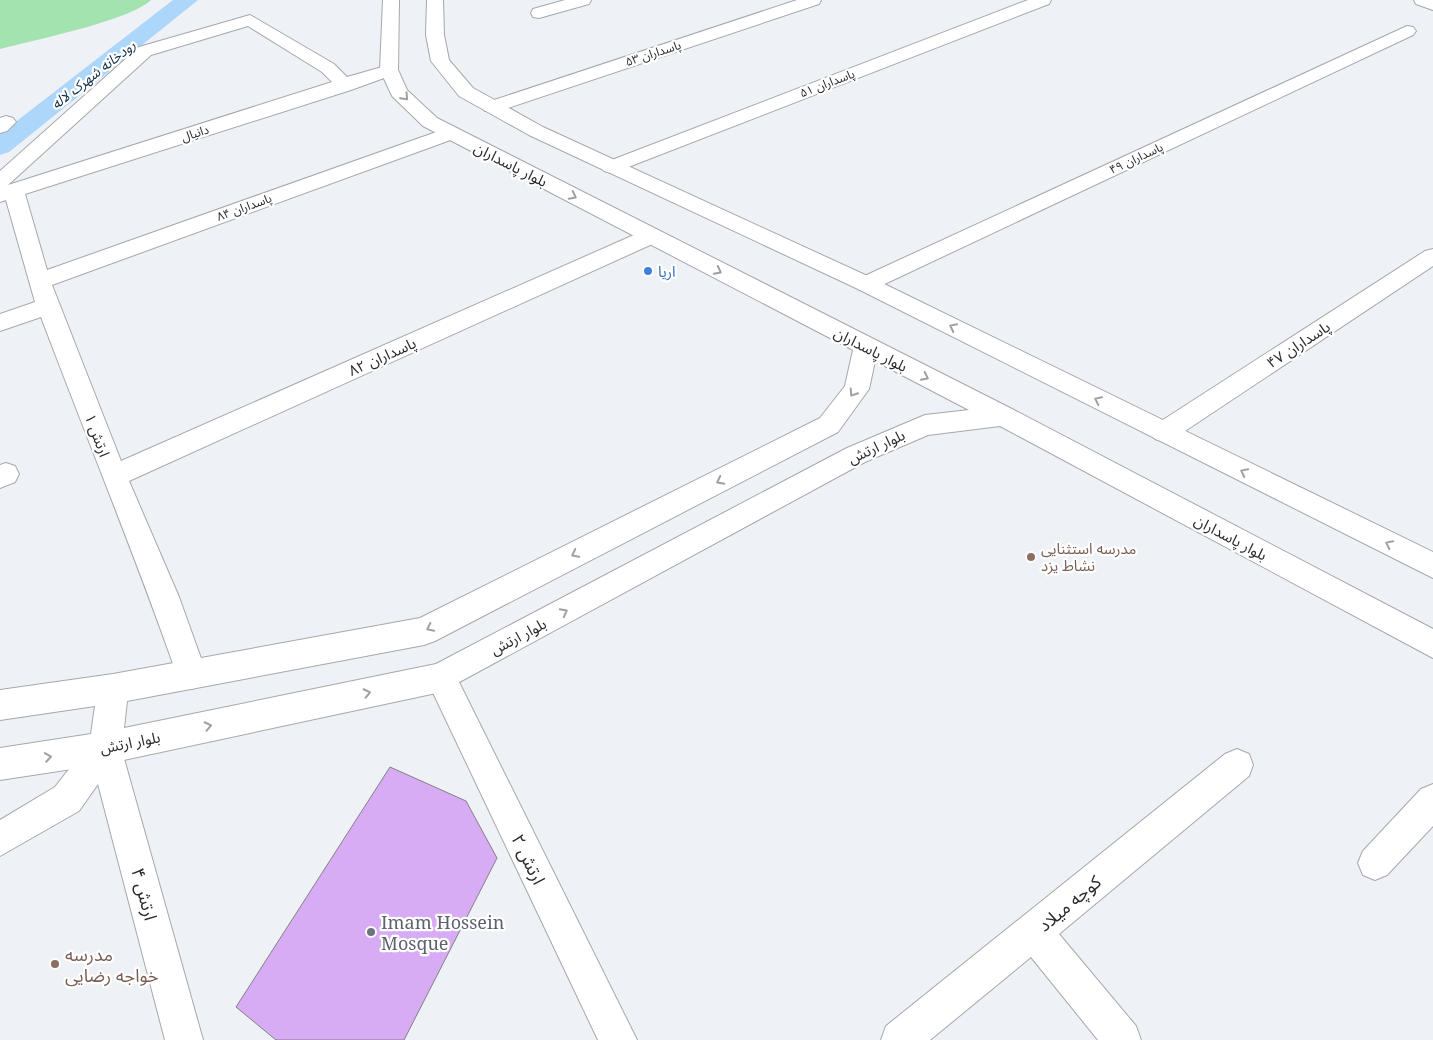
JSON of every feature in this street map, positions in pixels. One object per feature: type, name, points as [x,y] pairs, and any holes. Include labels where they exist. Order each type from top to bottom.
[{"type":"street","name":"بلوار پاسداران","points":[[391,0],[389,70],[399,92],[430,122],[1003,416],[1433,644]]},
{"type":"street","points":[[449,0],[435,10],[435,35],[440,61],[466,92],[610,167],[866,284],[1433,566]]},
{"type":"street","points":[[539,13],[583,0]]},
{"type":"street","name":"پاسداران ۵۳","points":[[500,111],[813,0]]},
{"type":"street","name":"پاسداران ۵۱","points":[[610,167],[1044,0]]},
{"type":"street","points":[[1422,0],[1433,5]]},
{"type":"street","points":[[5,189],[145,51],[250,20],[328,68],[344,86]]},
{"type":"street","name":"پاسداران ۴۹","points":[[866,284],[1407,31]]},
{"type":"street","name":"دانیال","points":[[5,189],[344,86],[389,70]]},
{"type":"street","name":"پاسداران ۸۴","points":[[39,281],[459,138],[485,140],[500,134],[508,125],[500,111]]},
{"type":"street","points":[[495,156],[496,146],[505,138],[519,132],[536,130]]},
{"type":"street","name":"ارتش ۱","points":[[5,189],[114,476],[164,598],[192,675]]},
{"type":"street","name":"پاسداران ۸۲","points":[[114,476],[651,236]]},
{"type":"street","name":"پاسداران ۴۷","points":[[1164,432],[1433,256]]},
{"type":"street","points":[[0,323],[50,305]]},
{"type":"street","points":[[0,705],[113,689],[424,631],[829,425],[857,389],[866,347]]},
{"type":"street","name":"بلوار ارتش","points":[[0,764],[105,748],[440,678],[856,455],[925,425],[1003,416]]},
{"type":"street","name":"ارتش ۲","points":[[440,678],[618,1040]]},
{"type":"street","points":[[0,839],[67,799],[105,748],[113,689]]},
{"type":"street","name":"ارتش ۴","points":[[105,748],[184,1040]]},
{"type":"street","name":"کوچه میلاد","points":[[900,1040],[1237,765]]},
{"type":"street","points":[[1375,863],[1433,801]]},
{"type":"street","points":[[1034,932],[1122,1040]]},
{"type":"green space","points":[[0,0],[151,0],[140,8],[103,22],[0,49]]},
{"type":"building","name":"Imam Hossein Mosque","points":[[390,767],[466,801],[497,858],[404,1040],[276,1040],[236,1007]]},
{"type":"waterway","name":"رودخانه شهرک لاله","points":[[0,147],[187,0]]},
{"type":"place","name":"اریا","points":[[648,271]]},
{"type":"place","name":"مدرسه استثنایی نشاط یزد","points":[[1031,557]]},
{"type":"place","name":"Imam Hossein Mosque","points":[[371,932]]},
{"type":"place","name":"مدرسه خواجه رضایی","points":[[55,964]]}]
